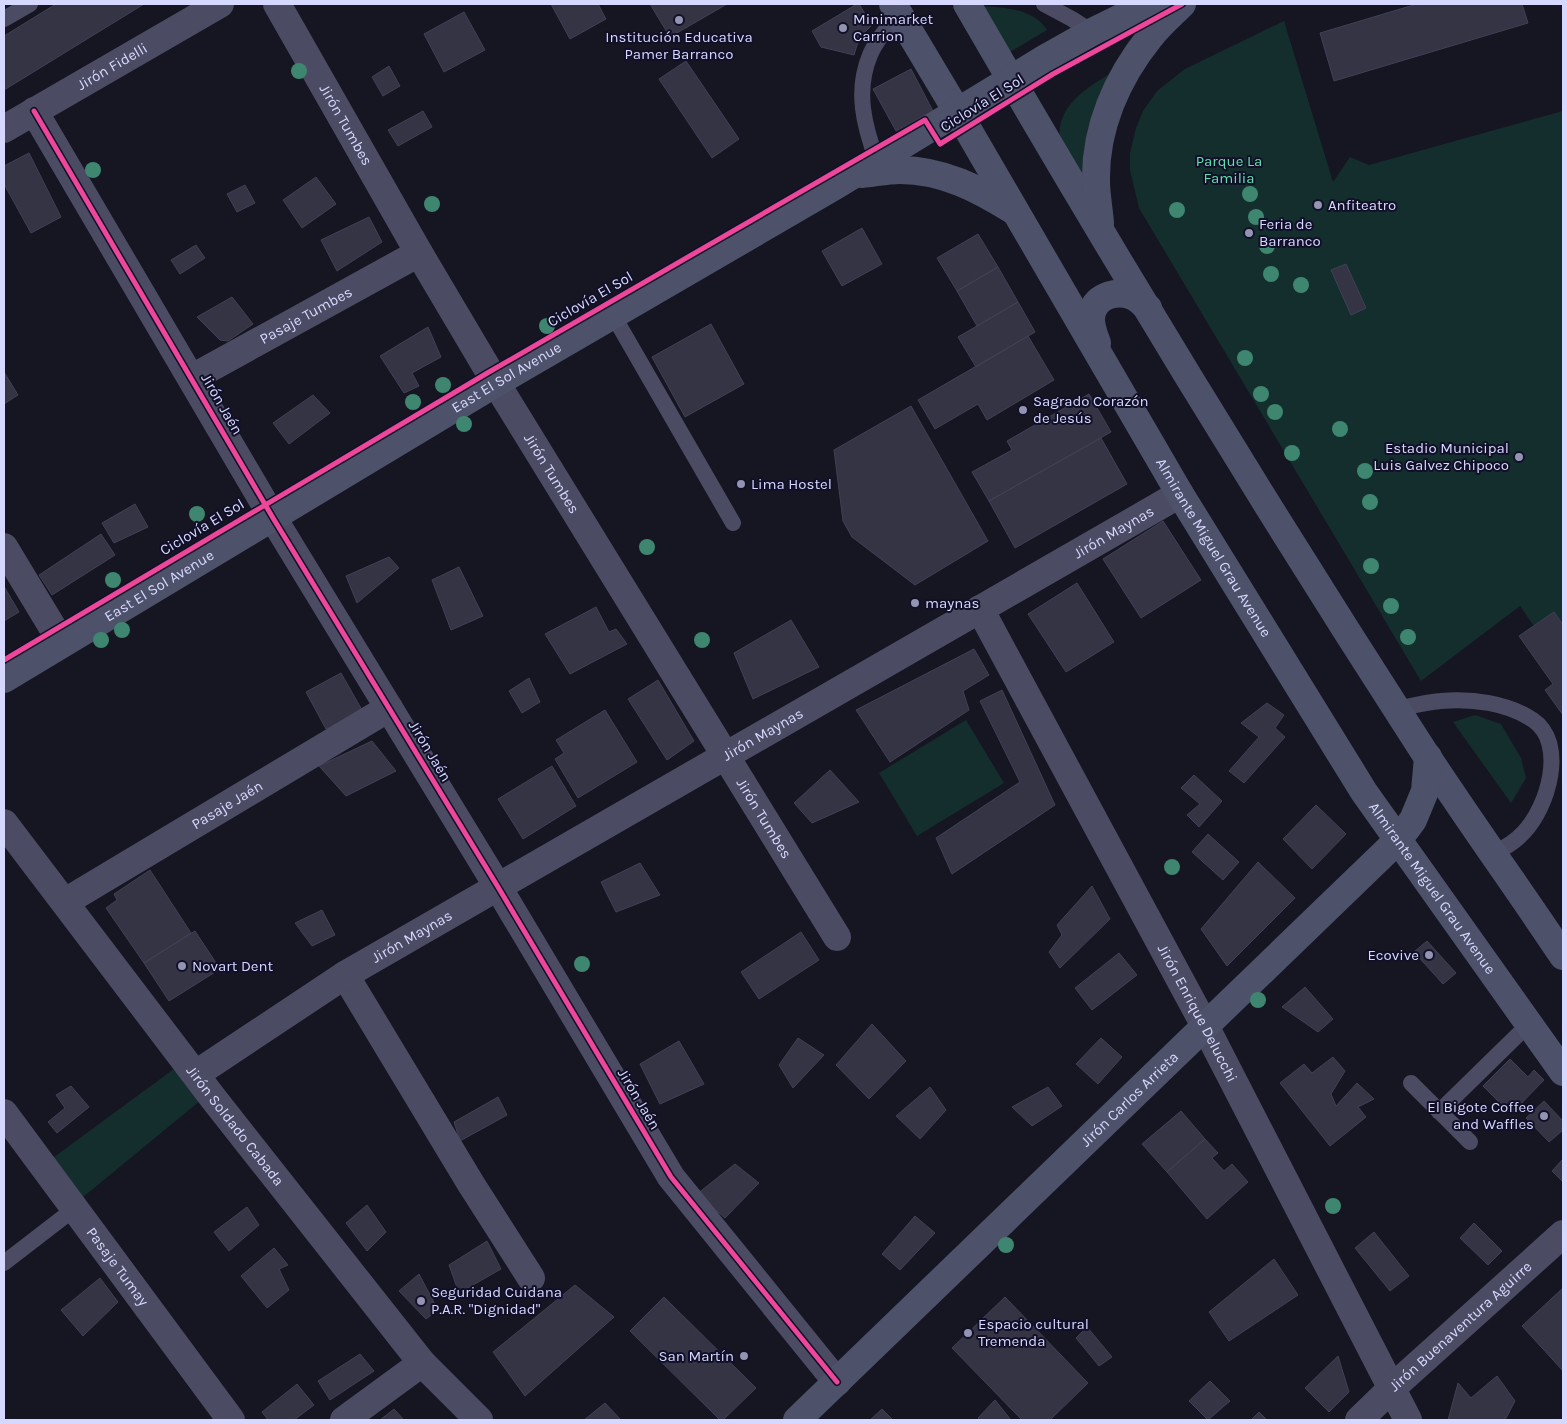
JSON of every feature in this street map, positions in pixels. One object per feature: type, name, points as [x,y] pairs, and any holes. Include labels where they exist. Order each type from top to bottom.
[{"type":"main road","points":[[967,4],[1101,232],[1321,590],[1428,758],[1563,956]]},
{"type":"main road","name":"East El Sol Avenue","points":[[4,679],[496,383],[866,167],[1011,79],[1092,32],[1149,4]]},
{"type":"main road","points":[[1101,232],[1096,181],[1097,157],[1100,137],[1110,104],[1120,82],[1150,37],[1182,4]]},
{"type":"main road","name":"Almirante Miguel Grau Avenue","points":[[896,9],[1180,494],[1364,792],[1563,1072]]},
{"type":"main road","points":[[866,167],[942,175],[982,191],[1017,214]]},
{"type":"main road","points":[[1103,362],[1091,321],[1092,311],[1096,304],[1108,295],[1118,292],[1134,296],[1148,308]]},
{"type":"main road","name":"Jirón Carlos Arrieta","points":[[798,1420],[1398,840],[1413,820],[1425,790],[1428,758]]},
{"type":"street","name":"Jirón Fidelli","points":[[4,129],[220,4]]},
{"type":"street","name":"Jirón Tumbes","points":[[277,4],[419,253],[496,383],[837,937]]},
{"type":"street","name":"Jirón Jaén","points":[[34,111],[273,518],[498,887],[671,1177],[837,1382]]},
{"type":"street","name":"Pasaje Tumbes","points":[[192,378],[419,253]]},
{"type":"street","name":"Jirón Maynas","points":[[196,1074],[345,974],[1180,494]]},
{"type":"street","points":[[4,548],[62,643]]},
{"type":"street","name":"Jirón Enrique Delucchi","points":[[980,608],[1204,1026],[1408,1420]]},
{"type":"street","name":"Pasaje Jaén","points":[[65,902],[389,708]]},
{"type":"street","name":"Jirón Soldado Cabada","points":[[4,823],[196,1074],[422,1363],[479,1420]]},
{"type":"street","points":[[345,974],[471,1184],[531,1278]]},
{"type":"street","name":"Pasaje Tumay","points":[[4,1114],[230,1420]]},
{"type":"street","name":"Jirón Buenaventura Aguirre","points":[[1359,1420],[1563,1234]]},
{"type":"street","points":[[344,1420],[422,1363]]},
{"type":"lane","points":[[4,19],[30,4]]},
{"type":"lane","points":[[1044,4],[1072,18],[1092,32]]},
{"type":"lane","points":[[866,167],[865,126],[862,105],[863,82],[870,54],[884,33],[896,9]]},
{"type":"lane","points":[[613,315],[733,523]]},
{"type":"lane","points":[[1397,709],[1441,701],[1485,703],[1521,712],[1535,720],[1543,729],[1548,740],[1552,768],[1547,796],[1525,831],[1509,846],[1493,853]]},
{"type":"lane","points":[[1439,1112],[1509,1046],[1529,1024]]},
{"type":"lane","points":[[1412,1083],[1470,1142]]},
{"type":"lane","points":[[4,1263],[74,1209]]},
{"type":"green space","points":[[978,6],[1007,8],[1025,13],[1034,17],[1047,30],[1005,55]]},
{"type":"green space","name":"Parque La Familia","points":[[1284,21],[1333,182],[1350,157],[1369,165],[1563,111],[1563,715],[1545,690],[1553,684],[1519,636],[1534,626],[1520,606],[1421,681],[1139,208],[1130,170],[1130,153],[1136,128],[1143,111],[1157,91],[1185,69]]},
{"type":"green space","points":[[1120,68],[1085,188],[1064,155],[1060,139],[1061,125],[1065,112],[1073,101],[1095,83]]},
{"type":"green space","points":[[1475,715],[1501,724],[1521,758],[1526,778],[1511,803],[1453,722]]},
{"type":"green space","points":[[966,720],[1004,783],[917,836],[879,773]]},
{"type":"green space","points":[[182,1063],[206,1096],[77,1202],[46,1163]]},
{"type":"building","points":[[56,4],[144,4],[4,90],[4,36]]},
{"type":"building","points":[[551,4],[598,4],[606,19],[570,39]]},
{"type":"building","name":"Institución Educativa Pamer Barranco","points":[[650,4],[727,4],[670,37]]},
{"type":"building","name":"Minimarket Carrion","points":[[859,4],[872,25],[863,34],[854,55],[821,47],[812,31]]},
{"type":"building","points":[[1417,4],[1522,4],[1528,23],[1334,81],[1320,33]]},
{"type":"building","points":[[464,12],[485,50],[444,72],[424,34]]},
{"type":"building","points":[[686,61],[739,139],[712,158],[659,79]]},
{"type":"building","points":[[389,66],[400,86],[383,96],[372,77]]},
{"type":"building","points":[[911,69],[933,111],[896,131],[873,89]]},
{"type":"building","points":[[423,111],[432,127],[398,146],[388,130]]},
{"type":"building","points":[[29,153],[61,217],[31,233],[4,184],[4,166]]},
{"type":"building","points":[[316,177],[336,204],[302,228],[283,200]]},
{"type":"building","points":[[245,185],[255,203],[237,212],[227,194]]},
{"type":"building","points":[[369,217],[382,242],[337,271],[321,240]]},
{"type":"building","points":[[862,228],[882,264],[842,286],[822,251]]},
{"type":"building","points":[[978,234],[998,267],[957,291],[937,258]]},
{"type":"building","points":[[196,245],[205,258],[180,274],[171,260]]},
{"type":"building","points":[[1346,264],[1366,308],[1351,315],[1331,270]]},
{"type":"building","points":[[998,267],[1018,302],[977,326],[957,291]]},
{"type":"building","points":[[232,297],[253,324],[228,341],[220,340],[197,317]]},
{"type":"building","points":[[1018,302],[1035,332],[976,367],[958,337]]},
{"type":"building","points":[[711,324],[744,384],[685,417],[652,357]]},
{"type":"building","points":[[428,327],[441,357],[412,373],[419,386],[404,393],[380,356]]},
{"type":"building","points":[[1028,336],[1054,380],[987,420],[978,404],[935,429],[918,400]]},
{"type":"building","points":[[4,372],[18,395],[4,404]]},
{"type":"building","points":[[1089,394],[1111,432],[989,501],[972,472],[1012,450],[1007,441]]},
{"type":"building","points":[[313,395],[330,413],[289,444],[273,423]]},
{"type":"building","points":[[911,406],[988,541],[915,585],[852,537],[843,521],[834,450]]},
{"type":"building","points":[[1101,438],[1127,484],[1015,548],[989,501]]},
{"type":"building","points":[[135,504],[148,527],[114,543],[102,523]]},
{"type":"building","points":[[1163,521],[1201,580],[1141,618],[1103,559]]},
{"type":"building","points":[[101,534],[115,555],[52,595],[39,575]]},
{"type":"building","points":[[389,557],[399,568],[357,603],[346,576]]},
{"type":"building","points":[[459,567],[483,616],[451,630],[432,580]]},
{"type":"building","points":[[1077,583],[1114,642],[1066,672],[1028,614]]},
{"type":"building","points":[[4,588],[19,612],[4,621]]},
{"type":"building","points":[[596,607],[609,632],[616,629],[627,644],[570,674],[545,634]]},
{"type":"building","points":[[1554,612],[1563,625],[1563,715],[1545,690],[1553,684],[1519,636]]},
{"type":"building","points":[[791,620],[819,667],[753,699],[734,653]]},
{"type":"building","points":[[974,649],[989,675],[963,691],[969,710],[890,762],[856,710]]},
{"type":"building","points":[[341,673],[362,710],[326,729],[306,692]]},
{"type":"building","points":[[529,678],[540,702],[522,713],[509,691]]},
{"type":"building","points":[[658,680],[694,741],[667,760],[628,699]]},
{"type":"building","points":[[1002,690],[1055,805],[952,874],[936,838],[1020,782],[980,701]]},
{"type":"building","points":[[1267,703],[1284,715],[1275,728],[1285,737],[1244,783],[1229,771],[1259,737],[1241,723]]},
{"type":"building","points":[[605,710],[637,762],[578,798],[555,759],[564,753],[556,740]]},
{"type":"building","points":[[372,741],[396,771],[346,796],[319,766]]},
{"type":"building","points":[[552,766],[576,806],[523,839],[498,799]]},
{"type":"building","points":[[830,770],[859,802],[812,823],[794,803]]},
{"type":"building","points":[[1194,775],[1222,801],[1199,827],[1187,815],[1200,804],[1181,788]]},
{"type":"building","points":[[1316,805],[1346,834],[1312,869],[1283,839]]},
{"type":"building","points":[[1208,834],[1239,862],[1223,880],[1192,852]]},
{"type":"building","points":[[1258,862],[1295,898],[1227,966],[1201,929]]},
{"type":"building","points":[[640,863],[660,895],[616,912],[601,882]]},
{"type":"building","points":[[150,870],[191,933],[144,963],[106,908],[117,900],[114,894]]},
{"type":"building","points":[[1092,886],[1110,919],[1060,968],[1049,952],[1062,935],[1057,925]]},
{"type":"building","points":[[322,910],[335,935],[312,946],[295,923]]},
{"type":"building","name":"Novart Dent","points":[[195,931],[220,969],[169,1001],[144,963]]},
{"type":"building","points":[[801,932],[819,960],[759,999],[741,972]]},
{"type":"building","points":[[1427,941],[1456,973],[1443,984],[1414,952]]},
{"type":"building","points":[[1119,953],[1137,975],[1092,1010],[1075,988]]},
{"type":"building","points":[[1305,987],[1333,1019],[1318,1032],[1282,1007]]},
{"type":"building","points":[[872,1024],[906,1061],[869,1099],[836,1065]]},
{"type":"building","points":[[798,1038],[824,1055],[793,1088],[779,1065]]},
{"type":"building","points":[[1101,1038],[1122,1057],[1098,1084],[1076,1064]]},
{"type":"building","points":[[679,1041],[704,1084],[660,1104],[640,1064]]},
{"type":"building","points":[[1333,1057],[1345,1071],[1331,1094],[1336,1106],[1357,1083],[1374,1099],[1358,1107],[1366,1117],[1330,1146],[1280,1083],[1304,1064],[1312,1073]]},
{"type":"building","points":[[1510,1059],[1528,1077],[1534,1070],[1544,1080],[1511,1114],[1483,1086]]},
{"type":"building","points":[[71,1086],[89,1107],[57,1133],[48,1122],[65,1108],[56,1095]]},
{"type":"building","points":[[930,1087],[946,1110],[920,1139],[896,1116]]},
{"type":"building","points":[[1048,1087],[1062,1106],[1032,1126],[1012,1107]]},
{"type":"building","points":[[498,1097],[507,1115],[460,1141],[454,1122]]},
{"type":"building","points":[[1544,1101],[1563,1121],[1563,1130],[1549,1142],[1526,1118]]},
{"type":"building","points":[[1181,1111],[1205,1139],[1167,1172],[1142,1144]]},
{"type":"building","points":[[1205,1139],[1218,1153],[1212,1158],[1224,1171],[1232,1164],[1248,1182],[1207,1219],[1167,1172]]},
{"type":"building","points":[[1563,1159],[1563,1182],[1552,1171]]},
{"type":"building","points":[[735,1164],[759,1183],[725,1218],[697,1194]]},
{"type":"building","points":[[367,1205],[386,1232],[367,1251],[346,1223]]},
{"type":"building","points":[[247,1207],[259,1225],[229,1251],[214,1232]]},
{"type":"building","points":[[915,1216],[935,1233],[900,1270],[882,1254]]},
{"type":"building","points":[[1474,1223],[1502,1251],[1488,1265],[1460,1238]]},
{"type":"building","points":[[1374,1232],[1409,1276],[1390,1291],[1355,1248]]},
{"type":"building","points":[[487,1241],[501,1269],[459,1293],[449,1265]]},
{"type":"building","points":[[274,1248],[288,1265],[279,1269],[289,1290],[267,1308],[241,1276]]},
{"type":"building","points":[[1274,1259],[1298,1295],[1229,1341],[1209,1312]]},
{"type":"building","name":"Seguridad Cuidana P.A.R. \"Dignidad\"","points":[[419,1274],[438,1310],[426,1319],[399,1291]]},
{"type":"building","points":[[100,1278],[118,1302],[83,1336],[61,1310]]},
{"type":"building","points":[[575,1285],[614,1317],[525,1396],[493,1352]]},
{"type":"building","points":[[1563,1288],[1563,1371],[1522,1326]]},
{"type":"building","points":[[664,1297],[756,1388],[723,1420],[720,1420],[630,1331]]},
{"type":"building","points":[[1005,1297],[1088,1383],[1050,1420],[1022,1420],[952,1348]]},
{"type":"building","points":[[1087,1327],[1112,1357],[1099,1366],[1076,1338]]},
{"type":"building","points":[[360,1354],[374,1371],[330,1400],[318,1381]]},
{"type":"building","points":[[1338,1356],[1349,1392],[1329,1412],[1305,1388]]},
{"type":"building","points":[[1497,1376],[1515,1401],[1505,1420],[1448,1420],[1458,1383],[1471,1398]]},
{"type":"building","points":[[1210,1381],[1230,1401],[1208,1420],[1189,1401]]},
{"type":"building","points":[[297,1384],[314,1405],[294,1420],[268,1420],[262,1412]]},
{"type":"building","points":[[995,1400],[1011,1420],[980,1420],[978,1418]]},
{"type":"building","points":[[605,1403],[621,1420],[584,1420]]},
{"type":"building","points":[[394,1409],[404,1420],[380,1420]]},
{"type":"building","points":[[882,1409],[893,1420],[870,1420]]},
{"type":"building","points":[[1259,1412],[1267,1420],[1251,1420]]},
{"type":"cycle path","name":"Ciclovía El Sol","points":[[4,660],[489,372],[925,120],[940,144],[1053,74],[1182,4]]},
{"type":"cycle path","points":[[34,111],[273,518],[498,887],[671,1177],[837,1382]]},
{"type":"place","name":"Institución Educativa Pamer Barranco","points":[[679,20]]},
{"type":"place","name":"Minimarket Carrion","points":[[843,28]]},
{"type":"place","name":"Anfiteatro","points":[[1318,205]]},
{"type":"place","name":"Feria de Barranco","points":[[1249,233]]},
{"type":"place","name":"Sagrado Corazón de Jesús","points":[[1023,410]]},
{"type":"place","name":"Estadio Municipal Luis Galvez Chipoco","points":[[1519,457]]},
{"type":"place","name":"Lima Hostel","points":[[741,484]]},
{"type":"place","name":"maynas","points":[[915,603]]},
{"type":"place","name":"Ecovive","points":[[1429,955]]},
{"type":"place","name":"Novart Dent","points":[[182,966]]},
{"type":"place","name":"El Bigote Coffee and Waffles","points":[[1544,1116]]},
{"type":"place","name":"Seguridad Cuidana P.A.R. \"Dignidad\"","points":[[421,1301]]},
{"type":"place","name":"Espacio cultural Tremenda","points":[[968,1333]]},
{"type":"place","name":"San Martín","points":[[744,1356]]}]
